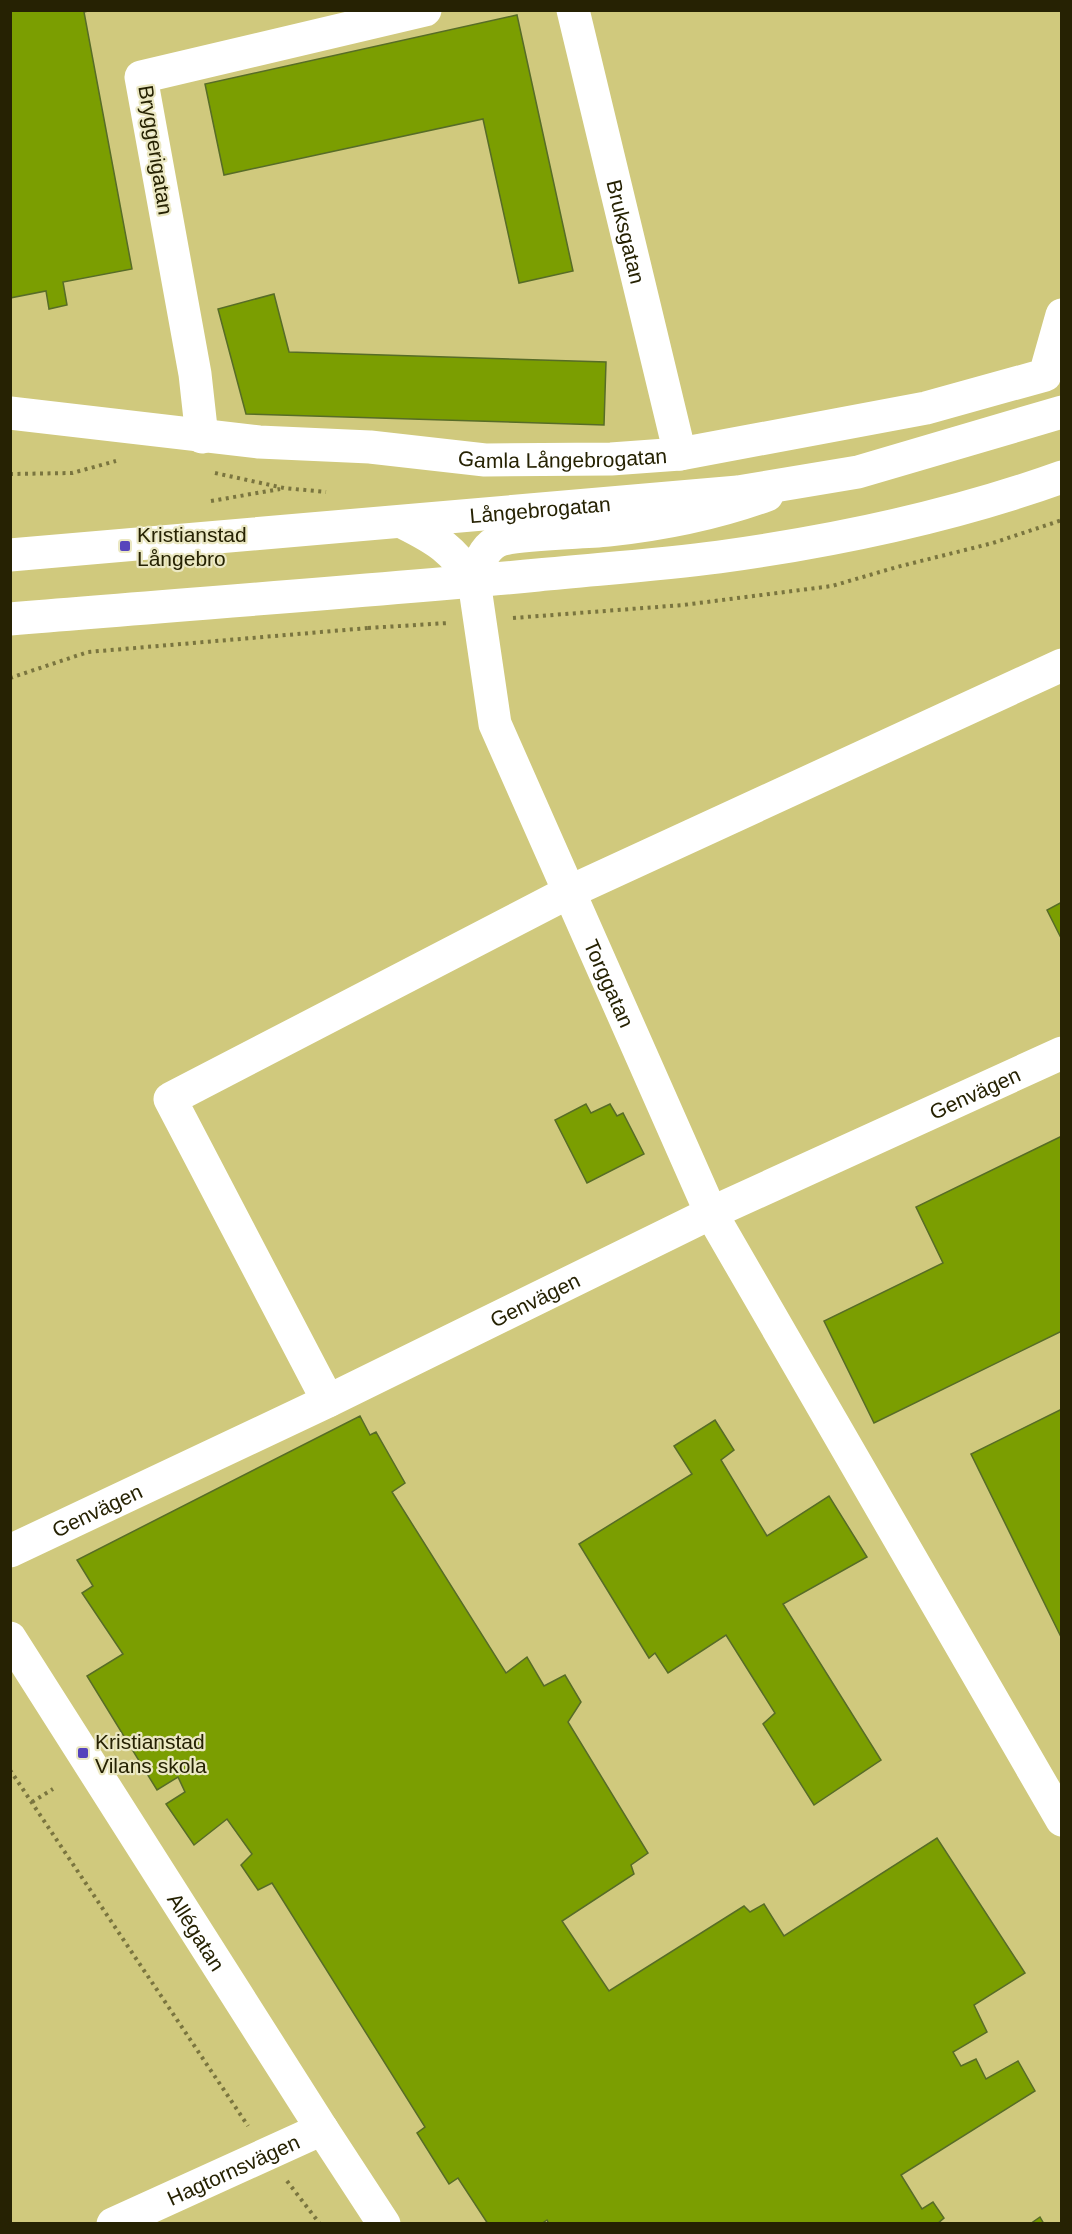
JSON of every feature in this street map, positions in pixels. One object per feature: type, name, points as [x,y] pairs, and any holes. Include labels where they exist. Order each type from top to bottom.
[{"type":"street","name":"Bryggerigatan","points":[[202,437],[195,374],[141,77],[425,10]]},
{"type":"street","name":"Bruksgatan","points":[[573,10],[680,454]]},
{"type":"street","name":"Gamla Långebrogatan","points":[[10,413],[202,437],[370,447],[485,460],[611,459],[680,454],[926,408],[1045,375],[1062,315]]},
{"type":"street","name":"Långebrogatan","points":[[10,555],[404,523],[738,492],[803,483],[858,472],[1062,412]]},
{"type":"street","points":[[1030,488],[1062,468]]},
{"type":"street","points":[[10,619],[474,581],[716,557],[801,545],[915,522],[1062,477]]},
{"type":"street","points":[[474,581],[481,558],[496,542],[516,537],[610,530],[671,522],[724,510],[803,483]]},
{"type":"street","points":[[404,523],[436,538],[459,559],[474,581]]},
{"type":"street","name":"Torggatan","points":[[474,581],[495,724],[711,1213],[1062,1820]]},
{"type":"street","points":[[328,1401],[170,1099],[569,892],[1062,665]]},
{"type":"street","name":"Genvägen","points":[[10,1551],[328,1401],[711,1213],[1062,1053]]},
{"type":"street","name":"Allégatan","points":[[10,1638],[384,2223]]},
{"type":"street","name":"Hagtornsvägen","points":[[112,2223],[322,2129]]},
{"type":"path","points":[[10,474],[72,473],[125,459]]},
{"type":"path","points":[[207,472],[284,488],[331,492]]},
{"type":"path","points":[[207,502],[284,488]]},
{"type":"path","points":[[10,1770],[267,2153],[320,2223]]},
{"type":"path","points":[[32,1802],[53,1788]]},
{"type":"building","points":[[10,10],[92,10],[84,12],[132,269],[63,282],[67,305],[49,309],[46,291],[10,298]]},
{"type":"building","points":[[517,15],[573,271],[519,283],[483,119],[224,175],[205,84]]},
{"type":"building","points":[[274,294],[289,352],[606,362],[604,425],[246,414],[218,309]]},
{"type":"building","points":[[1062,902],[1062,940],[1047,910]]},
{"type":"building","points":[[586,1104],[591,1113],[610,1104],[617,1116],[623,1113],[644,1154],[587,1183],[555,1120]]},
{"type":"building","points":[[1062,1136],[1062,1331],[874,1423],[824,1321],[943,1263],[916,1207]]},
{"type":"building","points":[[1062,1409],[1062,1639],[971,1454]]},
{"type":"building","points":[[360,1416],[370,1435],[376,1432],[405,1483],[392,1492],[506,1673],[527,1657],[544,1686],[565,1675],[581,1702],[568,1722],[648,1853],[631,1865],[634,1874],[562,1921],[609,1991],[744,1906],[750,1912],[764,1904],[784,1936],[937,1838],[1025,1973],[974,2005],[987,2032],[953,2052],[961,2066],[976,2059],[986,2079],[1018,2061],[1035,2091],[901,2175],[922,2209],[933,2202],[944,2218],[937,2224],[549,2224],[547,2220],[541,2224],[488,2224],[458,2178],[449,2184],[417,2133],[425,2127],[272,1883],[258,1890],[241,1865],[252,1854],[227,1819],[194,1845],[166,1804],[185,1792],[178,1777],[157,1790],[87,1676],[123,1654],[82,1593],[93,1586],[77,1560]]},
{"type":"building","points":[[715,1420],[734,1450],[721,1460],[767,1536],[829,1496],[867,1557],[783,1604],[881,1760],[814,1805],[763,1724],[775,1713],[726,1635],[668,1673],[655,1653],[649,1658],[579,1544],[692,1474],[674,1446]]},
{"type":"building","points":[[1040,2217],[1044,2224],[1030,2224]]},
{"type":"place","name":"Kristianstad Långebro","points":[[125,546]]},
{"type":"place","name":"Kristianstad Vilans skola","points":[[83,1753]]}]
